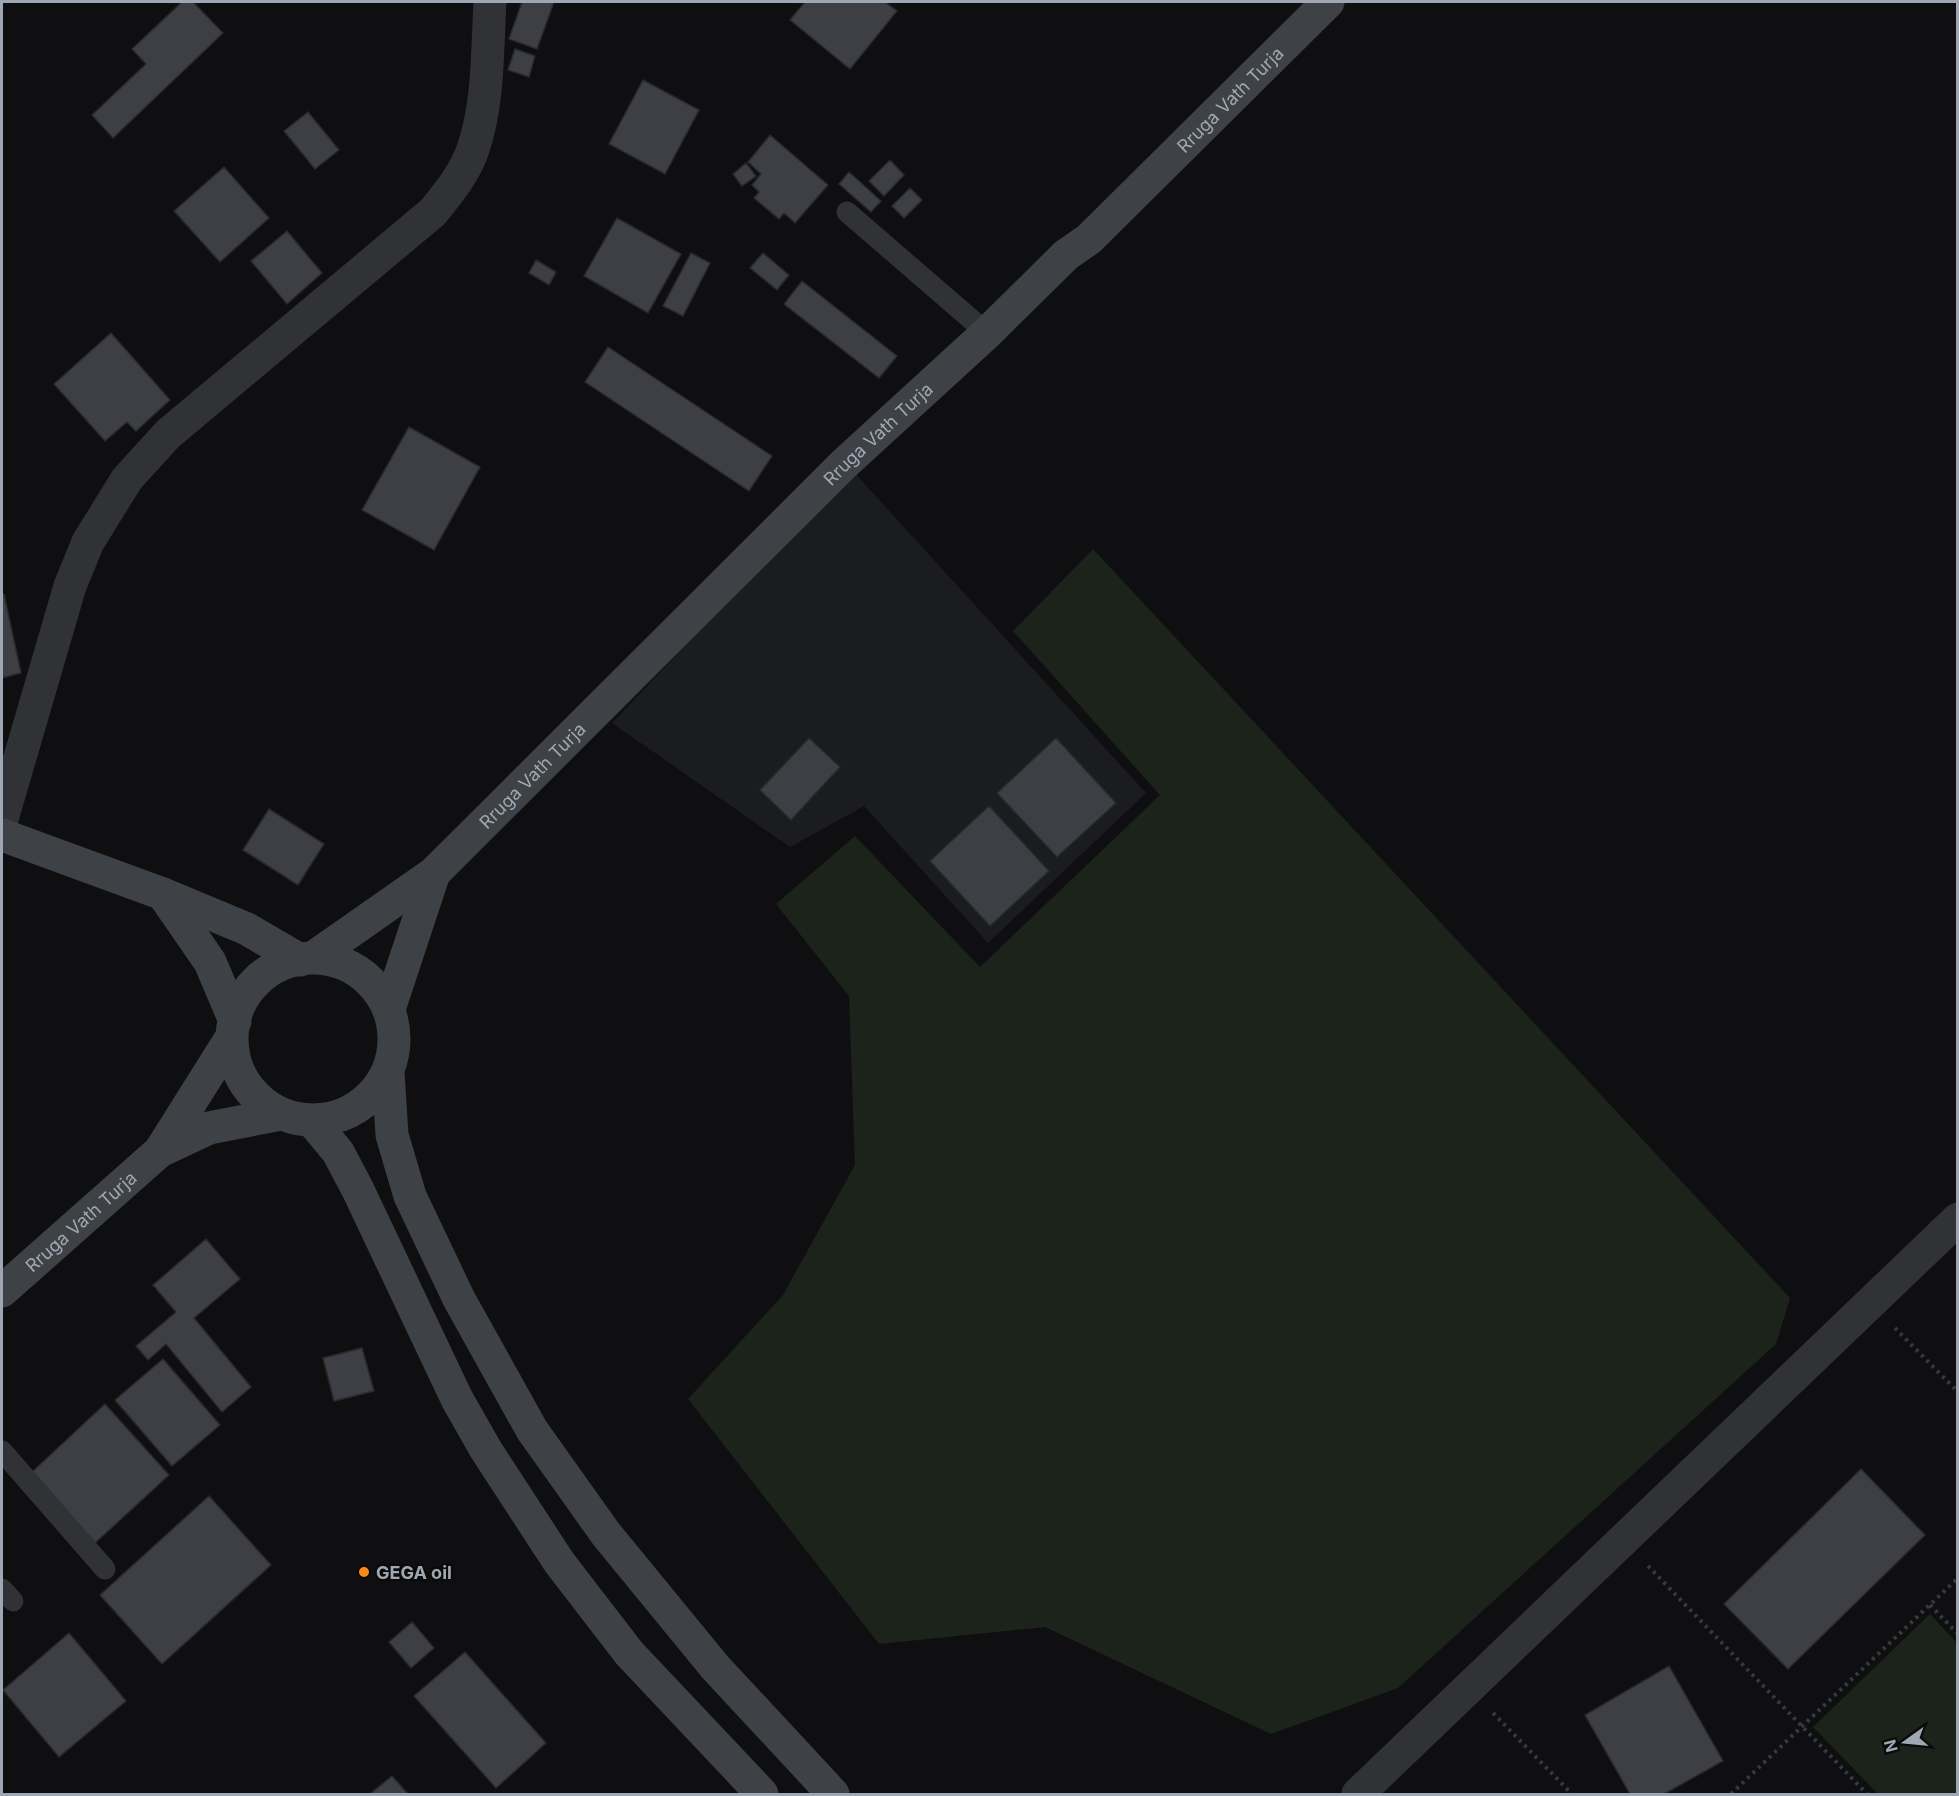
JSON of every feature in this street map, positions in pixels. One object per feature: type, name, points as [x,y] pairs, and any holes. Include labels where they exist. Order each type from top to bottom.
[{"type":"street","points":[[2,819],[70,586],[88,542],[106,509],[127,478],[168,434],[433,212],[458,181],[473,150],[483,108],[490,2]]},
{"type":"street","name":"Rruga Vath Turja","points":[[307,959],[434,873],[844,464],[987,333],[1066,255],[1089,239],[1328,2]]},
{"type":"street","points":[[2,836],[163,894],[247,929],[307,959]]},
{"type":"street","name":"Rruga Vath Turja","points":[[389,1009],[434,873]]},
{"type":"street","points":[[163,894],[210,962],[233,1029],[237,1069],[254,1096],[296,1118],[338,1152],[457,1399],[486,1450],[547,1544],[629,1653],[762,1794]]},
{"type":"street","name":"Rruga Vath Turja","points":[[2,1291],[160,1150],[233,1029],[238,1007],[256,981],[283,963],[307,959],[345,964],[371,983],[389,1009],[395,1041],[388,1072],[370,1098],[343,1116],[296,1118],[209,1128],[160,1150]]},
{"type":"street","points":[[388,1072],[392,1135],[411,1196],[459,1299],[532,1430],[606,1534],[715,1667],[833,1794]]},
{"type":"street","points":[[1358,1794],[1958,1219]]},
{"type":"lane","points":[[847,212],[987,333]]},
{"type":"lane","points":[[2,1451],[105,1569]]},
{"type":"path","points":[[1871,1303],[1958,1392]]},
{"type":"path","points":[[1623,1540],[1867,1794]]},
{"type":"path","points":[[1731,1794],[1958,1578]]},
{"type":"path","points":[[1930,1605],[1958,1634]]},
{"type":"path","points":[[1469,1689],[1572,1794]]},
{"type":"shaded area","points":[[852,470],[1146,793],[988,943],[864,806],[790,847],[612,723]]},
{"type":"shaded area","points":[[1093,549],[1790,1298],[1776,1344],[1398,1688],[1271,1734],[1045,1627],[879,1644],[688,1399],[783,1295],[855,1165],[849,996],[776,904],[855,836],[980,967],[1160,795],[1013,631]]},
{"type":"shaded area","points":[[1930,1614],[1957,1643],[1957,1794],[1878,1794],[1813,1727]]},
{"type":"building","points":[[182,2],[193,2],[223,33],[113,138],[92,115],[146,64],[132,49]]},
{"type":"building","points":[[522,2],[554,2],[537,49],[509,39]]},
{"type":"building","points":[[805,2],[885,2],[897,11],[850,69],[790,20]]},
{"type":"building","points":[[515,49],[535,56],[529,77],[508,70]]},
{"type":"building","points":[[643,80],[699,110],[665,174],[609,144]]},
{"type":"building","points":[[308,112],[339,150],[315,169],[284,131]]},
{"type":"building","points":[[770,135],[828,185],[795,223],[784,213],[779,219],[754,198],[759,192],[752,185],[761,174],[748,162]]},
{"type":"building","points":[[890,160],[904,175],[884,196],[869,181]]},
{"type":"building","points":[[746,163],[756,176],[742,186],[733,174]]},
{"type":"building","points":[[224,167],[269,218],[220,262],[174,211]]},
{"type":"building","points":[[849,172],[881,201],[871,212],[839,184]]},
{"type":"building","points":[[910,188],[922,200],[904,218],[892,206]]},
{"type":"building","points":[[617,218],[681,254],[648,313],[584,276]]},
{"type":"building","points":[[287,231],[322,273],[287,304],[251,261]]},
{"type":"building","points":[[691,253],[710,263],[683,316],[663,306]]},
{"type":"building","points":[[763,253],[789,275],[777,290],[750,268]]},
{"type":"building","points":[[536,260],[556,272],[549,285],[529,273]]},
{"type":"building","points":[[802,281],[897,356],[879,378],[784,304]]},
{"type":"building","points":[[111,333],[170,400],[136,431],[127,422],[105,441],[54,384]]},
{"type":"building","points":[[608,347],[772,456],[749,491],[585,382]]},
{"type":"building","points":[[409,427],[480,467],[434,550],[362,510]]},
{"type":"building","points":[[2,594],[4,594],[21,673],[2,678]]},
{"type":"building","points":[[809,738],[840,767],[791,820],[760,790]]},
{"type":"building","points":[[1056,738],[1116,803],[1057,857],[997,793]]},
{"type":"building","points":[[989,806],[1049,871],[990,926],[930,861]]},
{"type":"building","points":[[269,809],[324,844],[298,885],[243,850]]},
{"type":"building","points":[[206,1239],[240,1279],[194,1318],[251,1387],[222,1412],[166,1344],[148,1360],[136,1346],[176,1312],[153,1285]]},
{"type":"building","points":[[362,1348],[374,1391],[334,1401],[323,1358]]},
{"type":"building","points":[[163,1359],[220,1425],[172,1466],[115,1400]]},
{"type":"building","points":[[105,1404],[169,1475],[95,1543],[31,1473]]},
{"type":"building","points":[[1861,1469],[1925,1535],[1788,1669],[1724,1604]]},
{"type":"building","points":[[209,1496],[271,1565],[162,1664],[100,1595]]},
{"type":"building","points":[[412,1622],[434,1648],[411,1668],[389,1642]]},
{"type":"building","points":[[69,1633],[126,1701],[59,1757],[3,1690]]},
{"type":"building","points":[[465,1652],[546,1743],[496,1788],[414,1696]]},
{"type":"building","points":[[1669,1666],[1723,1761],[1664,1794],[1630,1794],[1585,1715]]},
{"type":"building","points":[[392,1776],[408,1794],[370,1794]]},
{"type":"place","name":"GEGA oil","points":[[364,1572]]}]
